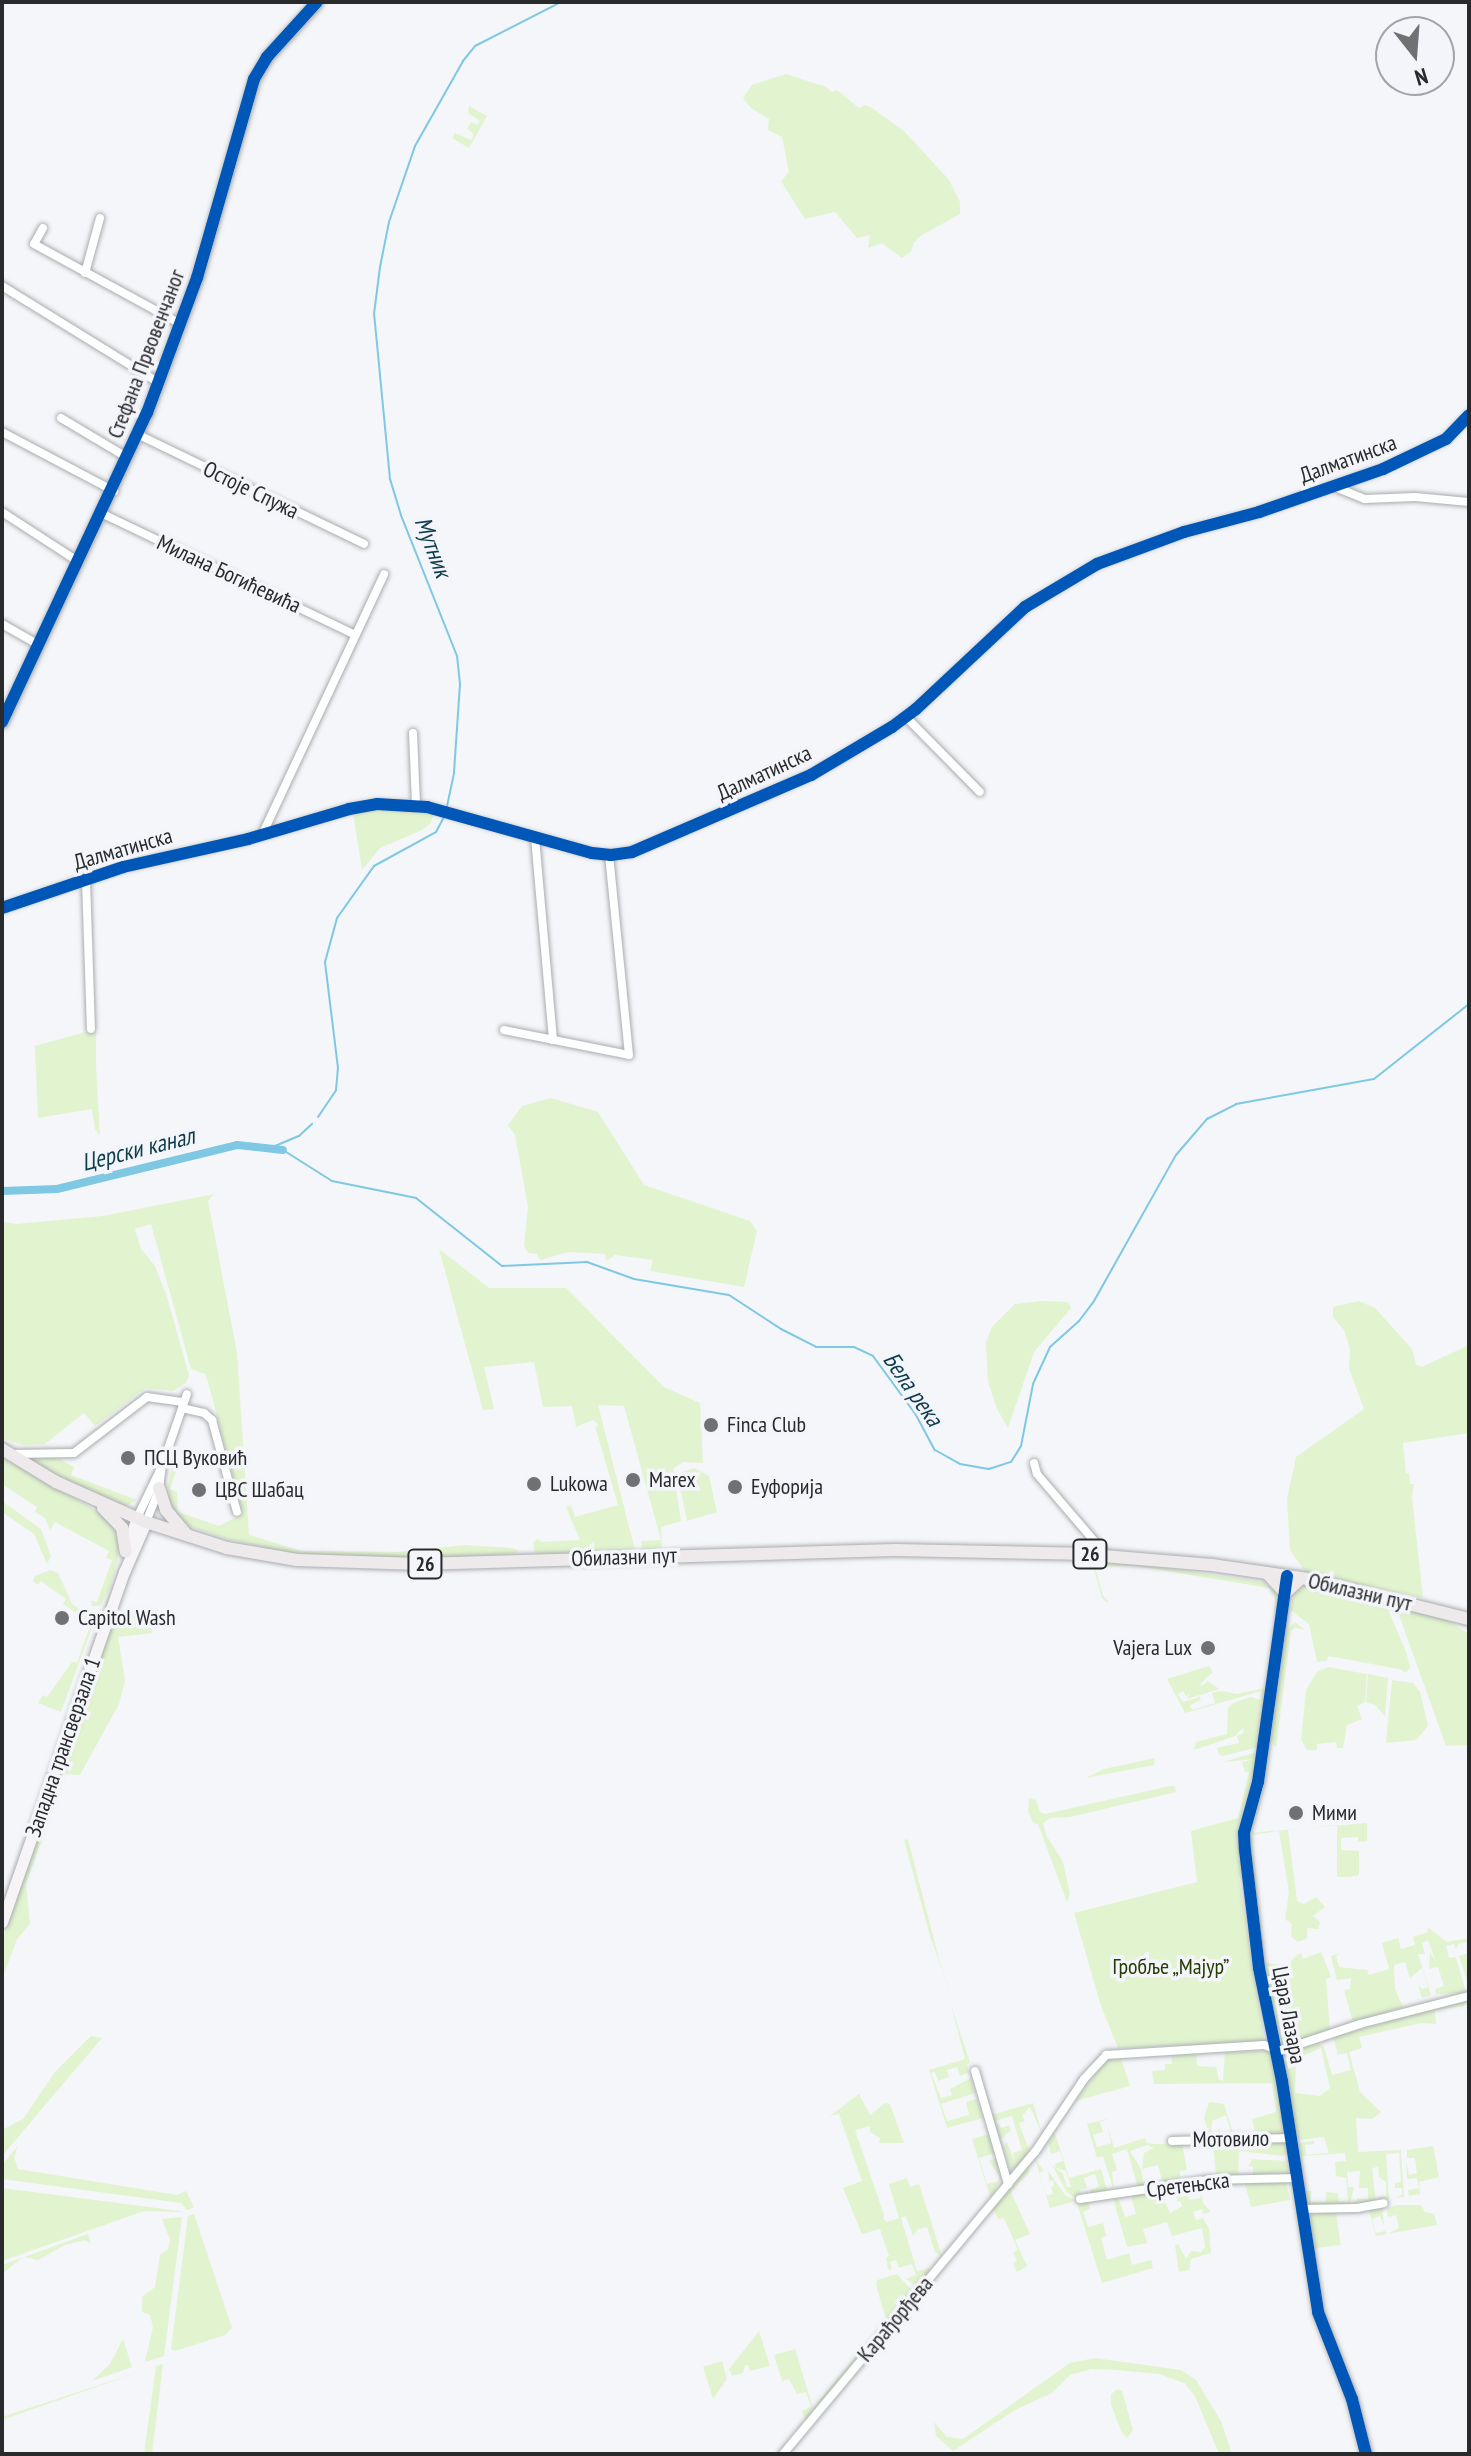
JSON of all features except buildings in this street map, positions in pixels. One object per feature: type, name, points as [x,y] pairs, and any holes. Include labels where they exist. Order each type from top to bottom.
[{"type":"main road","name":"Обилазни пут","points":[[6,1452],[88,1496],[142,1520],[189,1537],[277,1557],[367,1564],[895,1550],[1107,1556],[1301,1578],[1469,1619]]},
{"type":"main road","points":[[159,1488],[166,1510],[189,1537]]},
{"type":"main road","points":[[88,1496],[118,1522],[126,1552]]},
{"type":"main road","points":[[1267,1573],[1285,1593],[1301,1578]]},
{"type":"street","name":"Стефана Првовенчаног","points":[[2,722],[139,435],[181,324],[254,79],[267,57],[317,2]]},
{"type":"street","points":[[85,273],[100,218]]},
{"type":"street","points":[[43,228],[34,244],[181,324]]},
{"type":"street","points":[[2,286],[159,383]]},
{"type":"street","name":"Далматинска","points":[[2,908],[178,853],[262,835],[349,809],[396,803],[437,810],[609,855],[632,852],[811,775],[906,717],[1025,607],[1060,583],[1137,548],[1335,487],[1422,453],[1446,439],[1469,415]]},
{"type":"street","points":[[61,418],[128,458]]},
{"type":"street","points":[[2,432],[114,491]]},
{"type":"street","name":"Остоје Спужа","points":[[139,435],[364,544]]},
{"type":"street","name":"Далматинска","points":[[1335,487],[1358,498],[1469,502]]},
{"type":"street","points":[[2,512],[79,562]]},
{"type":"street","name":"Милана Богићевића","points":[[103,514],[356,635]]},
{"type":"street","points":[[262,835],[384,574]]},
{"type":"street","points":[[2,624],[39,645]]},
{"type":"street","points":[[906,717],[980,792]]},
{"type":"street","points":[[413,733],[416,806]]},
{"type":"street","points":[[535,838],[553,1040]]},
{"type":"street","points":[[504,1030],[629,1055],[609,855]]},
{"type":"street","name":"Далматинска","points":[[86,880],[91,1029]]},
{"type":"street","name":"Обилазни пут","points":[[6,1452],[74,1453],[147,1397],[184,1401],[212,1420],[237,1512]]},
{"type":"street","points":[[142,1520],[184,1401]]},
{"type":"street","points":[[1034,1463],[1037,1474],[1107,1556]]},
{"type":"street","points":[[142,1520],[159,1488],[162,1466]]},
{"type":"street","name":"Западна трансверзала 1","points":[[124,1572],[126,1552],[142,1520]]},
{"type":"street","name":"Западна трансверзала 1","points":[[2,1922],[142,1520]]},
{"type":"street","name":"Цара Лазара","points":[[1287,1576],[1260,1770],[1244,1833],[1254,1930],[1321,2322],[1352,2399],[1366,2454]]},
{"type":"street","points":[[1276,2050],[1371,2020],[1469,1996]]},
{"type":"street","name":"Карађорђева","points":[[783,2454],[1008,2184],[1049,2133],[1084,2079],[1106,2055],[1118,2051],[1264,2045],[1276,2050]]},
{"type":"street","points":[[975,2071],[1008,2184]]},
{"type":"street","name":"Мотовило","points":[[1172,2141],[1291,2138]]},
{"type":"street","name":"Сретењска","points":[[1080,2199],[1209,2180],[1297,2178]]},
{"type":"street","points":[[1302,2209],[1357,2208],[1384,2203]]},
{"type":"green space","points":[[786,74],[826,87],[832,92],[837,90],[859,108],[865,105],[872,108],[904,131],[949,180],[960,202],[960,214],[922,235],[914,242],[911,252],[902,258],[882,243],[868,248],[870,235],[857,238],[835,212],[805,219],[781,181],[789,172],[782,137],[768,130],[769,119],[751,108],[743,98],[752,85]]},
{"type":"green space","points":[[469,106],[487,116],[469,148],[452,138],[455,133],[471,140],[474,134],[467,129],[471,122],[477,125],[480,121],[468,113]]},
{"type":"green space","points":[[395,808],[434,813],[431,823],[422,830],[380,848],[362,870],[353,813]]},
{"type":"green space","points":[[96,1029],[100,1136],[95,1129],[92,1109],[38,1118],[35,1046]]},
{"type":"green space","points":[[551,1098],[598,1112],[644,1185],[750,1221],[757,1231],[744,1287],[650,1271],[653,1260],[615,1255],[606,1261],[605,1254],[568,1252],[540,1260],[537,1254],[528,1253],[524,1246],[528,1207],[515,1135],[508,1125],[522,1106]]},
{"type":"green space","points":[[214,1194],[208,1201],[237,1353],[249,1535],[302,1551],[397,1552],[465,1545],[519,1551],[480,1558],[318,1558],[230,1540],[185,1525],[169,1502],[167,1492],[173,1458],[185,1467],[178,1466],[170,1489],[177,1492],[178,1512],[219,1526],[243,1514],[208,1382],[205,1374],[191,1369],[151,1224],[135,1229],[141,1249],[155,1266],[167,1297],[189,1375],[186,1383],[173,1391],[145,1388],[95,1426],[84,1413],[45,1444],[24,1445],[2,1438],[2,1222],[16,1224],[103,1216]]},
{"type":"green space","points":[[439,1249],[489,1288],[566,1288],[664,1387],[700,1403],[703,1463],[683,1462],[673,1469],[681,1521],[661,1527],[662,1550],[642,1549],[641,1541],[661,1540],[624,1406],[598,1405],[635,1550],[543,1555],[535,1552],[533,1543],[537,1539],[542,1542],[580,1540],[566,1507],[571,1506],[575,1517],[618,1505],[595,1426],[598,1427],[598,1424],[593,1420],[576,1427],[572,1406],[543,1407],[534,1362],[484,1367],[494,1409],[483,1410]]},
{"type":"green space","points":[[1359,1301],[1375,1308],[1412,1349],[1416,1365],[1422,1367],[1469,1345],[1469,1433],[1403,1443],[1406,1473],[1409,1473],[1410,1484],[1414,1484],[1412,1497],[1423,1598],[1306,1573],[1290,1550],[1287,1499],[1296,1457],[1364,1409],[1349,1368],[1350,1349],[1344,1330],[1333,1317],[1333,1307]]},
{"type":"green space","points":[[1068,1302],[1071,1308],[1034,1352],[1008,1428],[997,1409],[988,1381],[986,1342],[992,1327],[1015,1304]]},
{"type":"green space","points":[[54,1456],[74,1467],[71,1475],[137,1500],[126,1506],[115,1503],[25,1459]]},
{"type":"green space","points":[[2,1458],[109,1518],[118,1539],[118,1559],[110,1589],[100,1606],[92,1606],[91,1601],[97,1602],[112,1560],[106,1558],[109,1551],[55,1522],[50,1530],[45,1518],[35,1512],[37,1507],[2,1484]]},
{"type":"green space","points":[[694,1468],[709,1476],[717,1512],[687,1521],[677,1474]]},
{"type":"green space","points":[[2,1501],[41,1529],[51,1556],[47,1564],[34,1534],[2,1512]]},
{"type":"green space","points":[[1092,1562],[1152,1566],[1264,1582],[1280,1595],[1278,1619],[1274,1615],[1275,1599],[1269,1588],[1136,1566],[1095,1567],[1103,1596],[1109,1602],[1106,1602],[1102,1598]]},
{"type":"green space","points":[[50,1570],[58,1573],[72,1604],[95,1619],[61,1712],[38,1703],[43,1695],[47,1697],[72,1662],[77,1663],[91,1623],[63,1604],[66,1599],[41,1581],[37,1585],[33,1581],[35,1576]]},
{"type":"green space","points":[[1307,1585],[1384,1600],[1406,1652],[1410,1667],[1406,1673],[1329,1656],[1326,1661],[1317,1662],[1309,1624],[1290,1610],[1295,1590]]},
{"type":"green space","points":[[1400,1607],[1442,1617],[1469,1634],[1469,1745],[1446,1746],[1399,1615]]},
{"type":"green space","points":[[133,1613],[147,1621],[153,1633],[118,1637],[125,1681],[119,1704],[80,1775],[65,1774],[26,1884],[30,1924],[17,1939],[2,1979],[2,1941],[115,1615]]},
{"type":"green space","points":[[1295,1622],[1305,1630],[1295,1628],[1291,1631],[1276,1747],[1268,1739],[1286,1630]]},
{"type":"green space","points":[[1209,1666],[1213,1672],[1200,1684],[1202,1686],[1208,1681],[1219,1689],[1187,1699],[1190,1694],[1186,1696],[1183,1691],[1178,1694],[1183,1702],[1200,1697],[1201,1700],[1190,1705],[1192,1710],[1215,1703],[1212,1693],[1237,1694],[1265,1688],[1258,1747],[1223,1756],[1219,1754],[1217,1748],[1239,1743],[1237,1736],[1244,1733],[1243,1728],[1235,1736],[1194,1750],[1196,1742],[1227,1734],[1228,1708],[1233,1703],[1251,1697],[1260,1700],[1261,1691],[1185,1713],[1167,1679]]},
{"type":"green space","points":[[1328,1667],[1367,1674],[1365,1702],[1357,1706],[1362,1719],[1347,1725],[1343,1748],[1337,1748],[1336,1742],[1317,1744],[1317,1750],[1307,1750],[1301,1740],[1306,1690],[1317,1672]]},
{"type":"green space","points":[[1368,1674],[1388,1678],[1385,1716],[1375,1705],[1366,1702]]},
{"type":"green space","points":[[1392,1680],[1413,1683],[1420,1692],[1428,1726],[1416,1740],[1386,1743]]},
{"type":"green space","name":"Гробље „Мајур”","points":[[1256,1752],[1254,1775],[1239,1828],[1242,1877],[1239,1878],[1264,2038],[1261,2042],[1118,2048],[1101,2006],[1074,1913],[1197,1882],[1191,1831],[1238,1818],[1249,1772],[1245,1772],[1242,1762],[1254,1759],[1224,1762]]},
{"type":"green space","points":[[1155,1758],[1154,1765],[1086,1778],[1104,1769]]},
{"type":"green space","points":[[1175,1786],[1176,1792],[1070,1817],[1050,1818],[1043,1823],[1046,1835],[1063,1862],[1070,1894],[1067,1902],[1038,1824],[1033,1823],[1028,1811],[1029,1798],[1036,1800],[1040,1812],[1045,1814]]},
{"type":"green space","points":[[1367,1823],[1367,1841],[1358,1842],[1358,1837],[1341,1838],[1341,1850],[1359,1851],[1359,1875],[1337,1877],[1337,1826]]},
{"type":"green space","points":[[1303,1828],[1288,1830],[1297,1901],[1304,1904],[1316,1897],[1325,1907],[1313,1916],[1320,1922],[1318,1929],[1307,1928],[1307,1938],[1298,1942],[1291,1937],[1292,1924],[1285,1919],[1289,1892],[1279,1831],[1252,1835],[1265,1963],[1287,1965],[1298,1954],[1301,1953],[1303,1959],[1321,1952],[1331,1977],[1326,1979],[1330,2030],[1282,2047],[1278,2044],[1257,1935],[1250,1833]]},
{"type":"green space","points":[[908,1839],[952,1997],[930,1936],[904,1840]]},
{"type":"green space","points":[[1427,1927],[1447,1942],[1469,1938],[1469,1953],[1466,1942],[1458,1944],[1456,1949],[1454,1944],[1446,1946],[1449,1958],[1456,1957],[1466,1993],[1436,1994],[1435,1989],[1444,1986],[1438,1967],[1429,1969],[1430,1952],[1436,1962],[1428,1940],[1422,1943],[1425,1954],[1418,1954],[1431,1995],[1422,1998],[1418,1985],[1422,1989],[1428,1987],[1422,1968],[1410,1978],[1405,1962],[1394,1965],[1395,1989],[1403,2007],[1353,2022],[1344,1990],[1350,1989],[1351,1978],[1337,1980],[1331,1956],[1341,1953],[1336,1956],[1339,1967],[1367,1970],[1369,1975],[1389,1969],[1382,1943],[1398,1938],[1401,1949],[1415,1945],[1413,1937],[1428,1932]]},
{"type":"green space","points":[[1469,1953],[1469,1986],[1459,1956]]},
{"type":"green space","points":[[1466,2000],[1464,2006],[1435,2010],[1436,2024],[1421,2023],[1359,2037],[1362,2048],[1349,2052],[1360,2092],[1381,2112],[1372,2119],[1356,2118],[1358,2152],[1401,2150],[1404,2197],[1395,2198],[1402,2195],[1402,2188],[1395,2188],[1395,2183],[1401,2182],[1399,2153],[1386,2154],[1389,2199],[1380,2201],[1379,2197],[1386,2196],[1386,2182],[1379,2177],[1378,2167],[1372,2168],[1376,2203],[1352,2206],[1358,2198],[1368,2200],[1368,2188],[1359,2188],[1360,2171],[1347,2172],[1348,2187],[1354,2187],[1350,2204],[1308,2205],[1305,2191],[1311,2191],[1311,2202],[1326,2202],[1326,2192],[1338,2193],[1339,2202],[1348,2202],[1346,2178],[1336,2176],[1335,2162],[1346,2161],[1345,2153],[1303,2156],[1303,2177],[1299,2143],[1314,2141],[1314,2144],[1305,2145],[1306,2155],[1329,2153],[1324,2137],[1299,2140],[1298,2136],[1285,2134],[1256,2136],[1252,2119],[1276,2112],[1272,2083],[1154,2084],[1152,2071],[1165,2070],[1165,2064],[1172,2064],[1171,2054],[1157,2055],[1156,2064],[1156,2054],[1196,2053],[1197,2066],[1216,2067],[1219,2080],[1223,2081],[1225,2052],[1270,2051],[1290,2097],[1285,2062],[1298,2050],[1319,2043],[1324,2047],[1332,2075],[1351,2070],[1347,2053],[1338,2055],[1333,2037]],"holes":[[[1321,2048],[1330,2088],[1320,2096],[1295,2093],[1296,2059]]]},
{"type":"green space","points":[[951,2005],[970,2062],[967,2065],[969,2072],[960,2076],[957,2067],[947,2070],[949,2077],[938,2081],[935,2072],[931,2073],[941,2098],[952,2095],[950,2089],[971,2078],[975,2093],[941,2104],[947,2121],[969,2115],[966,2102],[977,2099],[983,2118],[947,2128],[929,2070],[965,2059]]},
{"type":"green space","points":[[91,2036],[102,2038],[2,2156],[2,2130],[23,2119],[55,2072]]},
{"type":"green space","points":[[1120,2055],[1130,2086],[1075,2101],[1107,2059]]},
{"type":"green space","points":[[859,2094],[870,2115],[885,2103],[890,2104],[904,2143],[879,2143],[880,2138],[870,2132],[870,2126],[855,2130],[883,2219],[887,2222],[899,2218],[889,2184],[907,2178],[910,2187],[919,2184],[942,2256],[935,2252],[927,2227],[918,2229],[913,2236],[906,2216],[901,2218],[917,2271],[929,2268],[930,2271],[917,2287],[906,2279],[916,2275],[912,2264],[899,2268],[896,2260],[890,2262],[892,2270],[888,2269],[886,2258],[889,2256],[880,2229],[862,2234],[843,2188],[862,2181],[839,2114],[830,2116]]},
{"type":"green space","points":[[1209,2102],[1224,2104],[1234,2136],[1218,2138],[1218,2126],[1221,2136],[1231,2133],[1226,2115],[1212,2121],[1211,2138],[1196,2138],[1193,2131],[1209,2136],[1204,2118]]},
{"type":"green space","points":[[1033,2103],[1042,2133],[1030,2107],[1022,2116],[1025,2121],[1019,2123],[1030,2152],[1016,2168],[1011,2169],[1003,2147],[1007,2142],[1016,2165],[1013,2153],[1022,2150],[1012,2116],[995,2121],[1001,2128],[1009,2125],[1011,2130],[1000,2140],[991,2115]]},
{"type":"green space","points":[[1110,2118],[1100,2122],[1103,2132],[1093,2135],[1097,2147],[1111,2143],[1108,2126],[1114,2148],[1145,2138],[1147,2143],[1154,2144],[1284,2141],[1288,2153],[1283,2156],[1239,2151],[1238,2175],[1253,2175],[1253,2167],[1249,2166],[1252,2159],[1286,2161],[1291,2174],[1216,2176],[1213,2144],[1182,2144],[1187,2170],[1180,2171],[1180,2178],[1189,2180],[1163,2184],[1158,2165],[1142,2169],[1144,2153],[1154,2148],[1147,2145],[1130,2151],[1141,2169],[1143,2182],[1156,2179],[1158,2185],[1138,2188],[1127,2149],[1112,2154],[1117,2170],[1112,2172],[1114,2191],[1103,2156],[1097,2158],[1087,2124]]},
{"type":"green space","points":[[1055,2133],[1069,2178],[1101,2169],[1108,2193],[1092,2195],[1090,2190],[1099,2187],[1095,2174],[1084,2178],[1087,2188],[1079,2190],[1081,2197],[1075,2198],[1067,2192],[1052,2165],[1063,2174],[1067,2187],[1071,2187],[1066,2171],[1056,2168],[1055,2164],[1063,2161],[1060,2151],[1051,2154],[1048,2142]]},
{"type":"green space","points":[[989,2134],[995,2153],[979,2158],[987,2184],[999,2181],[989,2161],[997,2158],[1002,2176],[991,2199],[972,2139]]},
{"type":"green space","points":[[18,2146],[14,2157],[18,2169],[177,2195],[186,2191],[194,2207],[187,2210],[181,2203],[2,2179],[2,2165]]},
{"type":"green space","points":[[1433,2146],[1439,2177],[1419,2182],[1420,2194],[1409,2196],[1408,2190],[1419,2188],[1417,2178],[1407,2179],[1406,2162],[1409,2175],[1417,2173],[1415,2158],[1407,2158],[1407,2150]]},
{"type":"green space","points":[[1029,2165],[1029,2173],[1011,2192],[1030,2234],[1015,2240],[1027,2266],[1017,2272],[1013,2253],[1018,2250],[1004,2218],[998,2219],[993,2209]]},
{"type":"green space","points":[[1048,2171],[1065,2195],[1076,2201],[1050,2208],[1046,2196],[1053,2194],[1051,2187],[1054,2186],[1053,2180],[1049,2181]]},
{"type":"green space","points":[[1286,2182],[1290,2200],[1251,2207],[1245,2184],[1207,2190],[1215,2183]]},
{"type":"green space","points":[[1200,2185],[1203,2203],[1211,2212],[1203,2214],[1202,2209],[1193,2212],[1196,2220],[1203,2218],[1209,2229],[1211,2253],[1191,2259],[1189,2270],[1179,2272],[1175,2245],[1178,2244],[1186,2259],[1191,2251],[1201,2252],[1205,2247],[1202,2228],[1172,2236],[1167,2222],[1143,2229],[1147,2243],[1127,2247],[1113,2198],[1118,2197],[1125,2217],[1136,2214],[1131,2196],[1160,2191],[1170,2213],[1182,2206],[1180,2201],[1177,2202],[1176,2189],[1187,2187],[1189,2200],[1201,2198]]},
{"type":"green space","points":[[2,2188],[181,2212],[144,2211],[2,2261]]},
{"type":"green space","points":[[1088,2202],[1090,2209],[1083,2212],[1088,2227],[1103,2223],[1106,2236],[1101,2238],[1107,2260],[1129,2253],[1132,2265],[1151,2260],[1153,2268],[1102,2283],[1077,2203]]},
{"type":"green space","points":[[1421,2205],[1425,2212],[1434,2214],[1437,2225],[1376,2236],[1369,2210],[1382,2209],[1384,2225],[1380,2216],[1372,2219],[1376,2233],[1385,2231],[1387,2234],[1399,2228],[1396,2215],[1388,2217],[1387,2208]]},
{"type":"green space","points":[[1336,2211],[1341,2245],[1314,2248],[1309,2215]]},
{"type":"green space","points":[[194,2214],[232,2328],[225,2335],[175,2351],[171,2349],[188,2216]]},
{"type":"green space","points":[[182,2217],[164,2356],[145,2362],[153,2327],[150,2315],[142,2312],[142,2297],[155,2287],[160,2255],[168,2249],[170,2240],[162,2219]]},
{"type":"green space","points":[[88,2234],[91,2244],[85,2240],[65,2245],[38,2260],[24,2257]]},
{"type":"green space","points":[[22,2258],[2,2274],[2,2265]]},
{"type":"green space","points":[[897,2274],[913,2292],[806,2421],[802,2411],[811,2407],[806,2392],[797,2394],[789,2379],[782,2381],[774,2355],[795,2349],[813,2408],[886,2319],[877,2280]]},
{"type":"green space","points":[[759,2331],[770,2366],[750,2371],[745,2365],[743,2373],[732,2376],[729,2369]]},
{"type":"green space","points":[[123,2339],[132,2367],[92,2381],[110,2364]]},
{"type":"green space","points":[[1095,2358],[1181,2370],[1196,2380],[1221,2421],[1232,2454],[1219,2454],[1195,2396],[1184,2383],[1159,2374],[1116,2370],[1091,2369],[1070,2375],[1052,2393],[1015,2410],[953,2451],[936,2436],[934,2422],[947,2437],[963,2439],[1070,2363]]},
{"type":"green space","points":[[722,2361],[727,2379],[713,2399],[703,2367]]},
{"type":"green space","points":[[163,2364],[152,2454],[144,2454],[156,2366]]},
{"type":"green space","points":[[142,2371],[2,2420],[2,2417]]},
{"type":"green space","points":[[1118,2389],[1122,2391],[1133,2430],[1127,2438],[1111,2405],[1111,2394]]},
{"type":"waterway","name":"Мутник","points":[[446,811],[454,772],[460,684],[457,656],[401,515],[390,479],[374,314],[380,267],[389,222],[415,146],[463,61],[475,46],[561,2]]},
{"type":"waterway","name":"Мутник","points":[[318,1117],[336,1090],[338,1068],[325,962],[337,918],[374,866],[436,832],[444,817]]},
{"type":"waterway","name":"Бела река","points":[[283,1150],[332,1181],[416,1198],[502,1266],[587,1262],[634,1279],[729,1295],[781,1329],[816,1347],[854,1347],[873,1356],[916,1415],[935,1450],[960,1464],[989,1469],[1011,1462],[1021,1446],[1033,1384],[1050,1347],[1079,1321],[1094,1301],[1176,1155],[1207,1119],[1236,1104],[1374,1079],[1469,1004]]},
{"type":"waterway","name":"Мутник","points":[[268,1149],[299,1136],[312,1124]]},
{"type":"waterway","name":"Церски канал","points":[[2,1191],[57,1189],[237,1145],[283,1150]]},
{"type":"cycle path","points":[[2,722],[147,413],[197,278],[254,79],[267,57],[317,2]]},
{"type":"cycle path","points":[[2,908],[123,867],[248,839],[349,809],[377,804],[427,807],[592,853],[611,855],[632,852],[811,775],[892,727],[916,709],[1025,607],[1097,564],[1184,532],[1259,512],[1383,469],[1446,439],[1469,415]]},
{"type":"cycle path","points":[[1287,1576],[1258,1782],[1244,1833],[1245,1850],[1259,1968],[1282,2081],[1318,2312],[1352,2399],[1366,2454]]},
{"type":"place","name":"Finca Club","points":[[711,1425]]},
{"type":"place","name":"ПСЦ Вуковић","points":[[128,1458]]},
{"type":"place","name":"Marex","points":[[633,1480]]},
{"type":"place","name":"Lukowa","points":[[534,1484]]},
{"type":"place","name":"Еуфорија","points":[[735,1487]]},
{"type":"place","name":"ЦВС Шабац","points":[[199,1490]]},
{"type":"place","name":"Capitol Wash","points":[[62,1618]]},
{"type":"place","name":"Vajera Lux","points":[[1208,1648]]},
{"type":"place","name":"Мими","points":[[1296,1813]]}]
